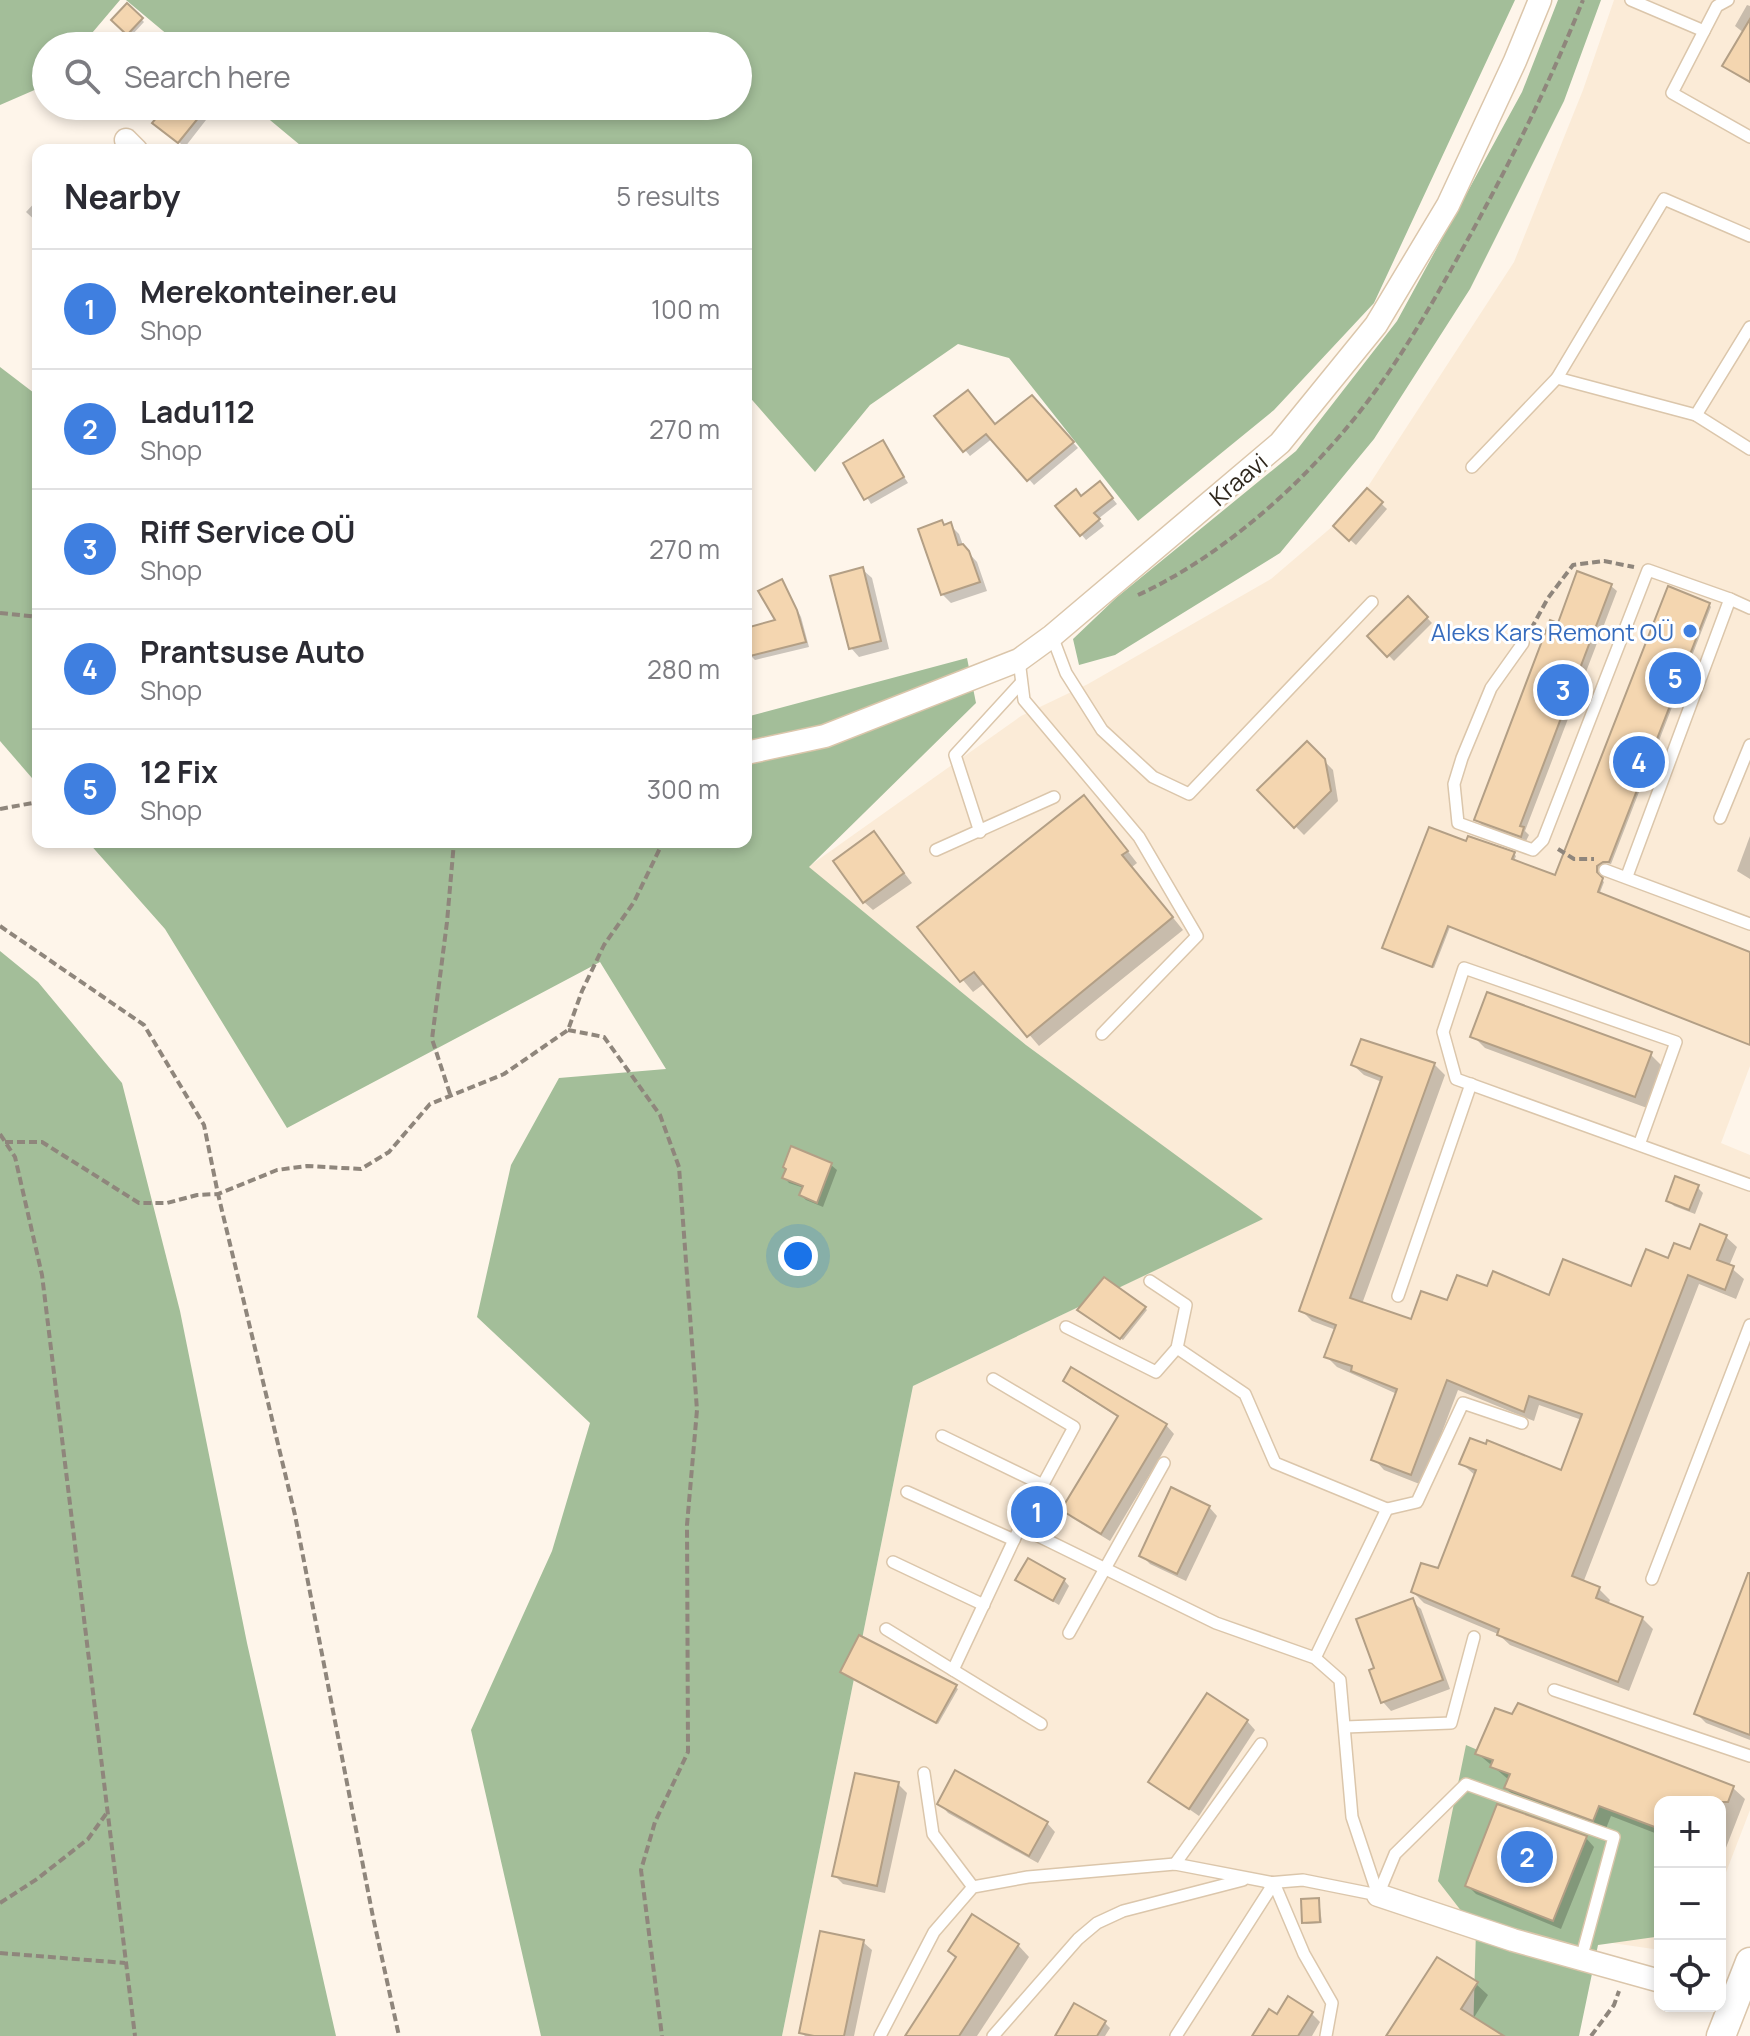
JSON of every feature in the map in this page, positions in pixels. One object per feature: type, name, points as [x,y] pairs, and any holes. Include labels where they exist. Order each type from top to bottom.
[{"type":"street","name":"Kraavi","points":[[752,752],[825,736],[1019,660],[1052,636],[1280,443],[1376,325],[1448,205],[1540,0]]},
{"type":"street","points":[[1378,1895],[1513,1940],[1654,1979]]},
{"type":"street","points":[[1721,2036],[1727,2000],[1750,1962]]},
{"type":"lane","points":[[1631,0],[1704,31]]},
{"type":"lane","points":[[1728,0],[1717,6],[1672,93],[1750,137]]},
{"type":"lane","points":[[1472,467],[1557,378],[1664,199],[1750,236]]},
{"type":"lane","points":[[1696,415],[1750,327]]},
{"type":"lane","points":[[1557,378],[1696,415],[1750,449]]},
{"type":"lane","points":[[1523,643],[1491,688],[1454,784],[1458,823],[1533,850],[1543,840],[1648,570],[1750,608]]},
{"type":"lane","points":[[1627,876],[1730,599]]},
{"type":"lane","points":[[1052,636],[1066,673],[1102,730],[1153,777],[1189,794],[1372,602]]},
{"type":"lane","points":[[1019,660],[1024,700],[1139,837],[1197,936],[1102,1034]]},
{"type":"lane","points":[[980,832],[955,755],[1020,684]]},
{"type":"lane","points":[[1720,818],[1750,745]]},
{"type":"lane","points":[[936,850],[1054,797]]},
{"type":"lane","points":[[1605,870],[1750,924]]},
{"type":"lane","points":[[1639,1145],[1676,1042],[1464,968],[1443,1032],[1456,1079],[1471,1084],[1639,1145],[1750,1185]]},
{"type":"lane","points":[[1398,1296],[1471,1084]]},
{"type":"lane","points":[[1066,1327],[1156,1372],[1177,1348],[1186,1305],[1150,1281]]},
{"type":"lane","points":[[1652,1579],[1750,1325]]},
{"type":"lane","points":[[1177,1348],[1245,1394],[1275,1463],[1387,1509],[1417,1502],[1463,1403],[1522,1423]]},
{"type":"lane","points":[[953,1670],[1020,1527],[1074,1427],[993,1379]]},
{"type":"lane","points":[[942,1436],[1043,1485]]},
{"type":"lane","points":[[1069,1633],[1164,1463]]},
{"type":"lane","points":[[907,1492],[1014,1540]]},
{"type":"lane","points":[[1315,1658],[1387,1509]]},
{"type":"lane","points":[[1020,1527],[1216,1623],[1315,1658],[1340,1680],[1352,1817],[1378,1895]]},
{"type":"lane","points":[[893,1562],[984,1605]]},
{"type":"lane","points":[[886,1629],[1041,1724]]},
{"type":"lane","points":[[1345,1727],[1451,1723],[1474,1637]]},
{"type":"lane","points":[[1554,1690],[1750,1756]]},
{"type":"lane","points":[[1175,1864],[1261,1744]]},
{"type":"lane","points":[[924,1773],[933,1834],[973,1887]]},
{"type":"lane","points":[[1378,1895],[1395,1854],[1466,1784],[1614,1837],[1581,1959]]},
{"type":"lane","points":[[880,2036],[934,1932],[973,1887],[1028,1877],[1175,1864],[1274,1883]]},
{"type":"lane","points":[[993,2036],[1078,1939],[1097,1923],[1123,1911],[1241,1880],[1274,1883],[1303,1880],[1378,1895]]},
{"type":"lane","points":[[1176,2036],[1274,1883]]},
{"type":"lane","points":[[1274,1883],[1304,1954],[1332,2003],[1326,2036]]},
{"type":"path","points":[[1523,643],[1548,598],[1573,565],[1604,561],[1648,570]]},
{"type":"path","points":[[0,613],[32,616]]},
{"type":"path","points":[[0,809],[32,803]]},
{"type":"path","points":[[1543,840],[1574,859],[1594,858],[1605,870]]},
{"type":"path","points":[[450,1094],[432,1039],[453,848]]},
{"type":"path","points":[[5,1142],[42,1142],[139,1203],[167,1203],[197,1195],[218,1194],[277,1170],[307,1166],[361,1169],[389,1152],[430,1104],[504,1074],[568,1030],[604,945],[634,902],[660,848]]},
{"type":"path","points":[[0,926],[144,1025],[204,1125],[295,1515],[399,2036]]},
{"type":"path","points":[[568,1030],[604,1037],[660,1115],[679,1167],[697,1410],[687,1525],[688,1752],[655,1822],[641,1870],[662,2036]]},
{"type":"path","points":[[0,1134],[15,1157],[42,1275],[135,2036]]},
{"type":"path","points":[[0,1903],[88,1839],[108,1812]]},
{"type":"path","points":[[0,1953],[126,1963]]},
{"type":"path","points":[[1591,2036],[1614,2005],[1627,1971]]},
{"type":"shaded area","points":[[1614,0],[1750,0],[1750,1066],[1721,1143],[1750,1155],[1750,1810],[1726,1872],[1726,1796],[1654,1796],[1654,1949],[1544,1933],[1498,2036],[782,2036],[913,1386],[1262,1219],[1026,1045],[808,867],[1021,716],[1088,684],[1271,579],[1333,526],[1367,488],[1514,262],[1583,90]]},
{"type":"green space","points":[[0,0],[120,0],[93,32],[32,32],[32,91],[0,105]]},
{"type":"green space","points":[[126,0],[1515,0],[1374,303],[1274,410],[1138,521],[1009,358],[958,344],[870,405],[815,472],[752,400],[752,144],[299,144],[270,120],[752,120],[752,32],[164,32]]},
{"type":"green space","points":[[1558,0],[1601,0],[1564,101],[1470,289],[1374,439],[1280,553],[1115,655],[1079,665],[1073,639],[1116,598],[1296,451],[1397,321],[1522,92]]},
{"type":"green space","points":[[0,367],[32,391],[32,778],[0,741]]},
{"type":"green space","points":[[967,658],[976,703],[809,867],[1026,1045],[1263,1219],[913,1386],[782,2036],[541,2036],[471,1730],[552,1551],[590,1423],[477,1317],[511,1165],[559,1078],[666,1069],[600,962],[287,1128],[165,929],[93,848],[752,848],[752,715]]},
{"type":"green space","points":[[0,951],[38,982],[122,1083],[180,1311],[247,1643],[336,2036],[0,2036]]},
{"type":"green space","points":[[1466,1745],[1654,1825],[1654,1937],[1598,1945],[1579,2036],[1473,2036],[1476,1930],[1438,1881]]},
{"type":"building","points":[[127,3],[143,18],[130,32],[124,32],[111,20]]},
{"type":"building","points":[[1750,19],[1750,82],[1722,66]]},
{"type":"building","points":[[154,120],[197,120],[178,143],[152,123]]},
{"type":"building","points":[[968,390],[995,424],[1032,395],[1074,442],[1027,481],[986,434],[963,452],[934,416]]},
{"type":"building","points":[[883,440],[904,477],[864,500],[843,463]]},
{"type":"building","points":[[1100,481],[1113,498],[1094,513],[1100,519],[1080,536],[1055,506],[1076,489],[1081,496]]},
{"type":"building","points":[[1367,488],[1383,502],[1349,541],[1333,526]]},
{"type":"building","points":[[942,520],[944,525],[951,522],[958,545],[963,544],[969,551],[980,582],[941,595],[918,529]]},
{"type":"building","points":[[863,567],[881,641],[849,649],[830,576]]},
{"type":"building","points":[[1577,571],[1612,584],[1520,826],[1524,827],[1521,837],[1474,820],[1550,620],[1558,623]]},
{"type":"building","points":[[782,579],[797,610],[806,642],[752,656],[752,626],[775,620],[758,591]]},
{"type":"building","points":[[1668,586],[1710,603],[1609,862],[1597,866],[1597,872],[1603,878],[1598,892],[1750,952],[1750,1045],[1448,926],[1432,967],[1382,948],[1429,827],[1466,841],[1468,836],[1515,852],[1512,859],[1555,875]]},
{"type":"building","points":[[1408,596],[1428,617],[1387,657],[1367,636]]},
{"type":"building","points":[[1307,741],[1325,759],[1331,791],[1294,828],[1257,790]]},
{"type":"building","points":[[1084,795],[1128,851],[1122,855],[1173,917],[1027,1037],[974,972],[960,982],[917,927]]},
{"type":"building","points":[[874,831],[904,873],[863,903],[833,861]]},
{"type":"building","points":[[1487,992],[1652,1052],[1635,1097],[1470,1037]]},
{"type":"building","points":[[1361,1039],[1435,1063],[1350,1298],[1411,1319],[1421,1291],[1447,1300],[1457,1275],[1487,1286],[1493,1271],[1549,1295],[1563,1259],[1631,1286],[1646,1249],[1668,1258],[1674,1243],[1690,1249],[1700,1224],[1727,1235],[1717,1260],[1734,1266],[1725,1290],[1688,1275],[1572,1576],[1600,1587],[1596,1598],[1643,1617],[1618,1682],[1497,1635],[1499,1629],[1411,1592],[1421,1563],[1438,1568],[1476,1470],[1459,1464],[1470,1438],[1486,1444],[1487,1440],[1561,1470],[1582,1414],[1529,1396],[1524,1412],[1447,1380],[1411,1475],[1371,1460],[1397,1389],[1351,1371],[1352,1366],[1324,1357],[1336,1325],[1299,1311],[1382,1077],[1351,1065]]},
{"type":"building","points":[[791,1146],[832,1163],[817,1203],[799,1195],[803,1186],[782,1178]]},
{"type":"building","points":[[1675,1176],[1699,1185],[1689,1210],[1666,1201]]},
{"type":"building","points":[[1104,1277],[1146,1307],[1120,1339],[1077,1310]]},
{"type":"building","points":[[1071,1367],[1167,1424],[1101,1534],[1061,1510],[1118,1416],[1063,1381]]},
{"type":"building","points":[[1171,1487],[1210,1506],[1177,1574],[1139,1556]]},
{"type":"building","points":[[1028,1558],[1065,1579],[1053,1601],[1015,1580]]},
{"type":"building","points":[[1750,1573],[1750,1735],[1694,1714]]},
{"type":"building","points":[[1413,1598],[1443,1680],[1381,1703],[1369,1670],[1374,1668],[1356,1619]]},
{"type":"building","points":[[859,1635],[957,1685],[936,1723],[840,1672]]},
{"type":"building","points":[[1207,1693],[1248,1720],[1189,1809],[1148,1782]]},
{"type":"building","points":[[1518,1703],[1734,1786],[1728,1802],[1726,1796],[1654,1796],[1654,1827],[1599,1806],[1593,1821],[1504,1788],[1510,1774],[1490,1767],[1493,1760],[1475,1754],[1495,1708],[1512,1714]]},
{"type":"building","points":[[955,1770],[1048,1822],[1029,1856],[937,1804]]},
{"type":"building","points":[[855,1773],[899,1782],[877,1886],[832,1876]]},
{"type":"building","points":[[1497,1804],[1587,1836],[1553,1921],[1465,1886]]},
{"type":"building","points":[[1319,1898],[1320,1922],[1302,1923],[1301,1899]]},
{"type":"building","points":[[972,1914],[1019,1944],[959,2036],[905,2036],[956,1957],[948,1951]]},
{"type":"building","points":[[820,1931],[864,1940],[844,2036],[799,2033]]},
{"type":"building","points":[[1437,1957],[1478,1982],[1461,2009],[1504,2036],[1386,2036]]},
{"type":"building","points":[[1288,1996],[1313,2012],[1298,2036],[1252,2036],[1269,2009],[1277,2014]]},
{"type":"building","points":[[1074,2003],[1106,2021],[1097,2036],[1055,2036]]},
{"type":"place","name":"Aleks Kars Remont OÜ","points":[[1690,631]]},
{"type":"place","name":"12 Fix","points":[[1675,678]]},
{"type":"place","name":"Riff Service OÜ","points":[[1563,690]]},
{"type":"place","name":"Prantsuse Auto","points":[[1639,762]]},
{"type":"place","name":"Merekonteiner.eu","points":[[1037,1512]]},
{"type":"place","name":"Ladu112","points":[[1527,1857]]}]
